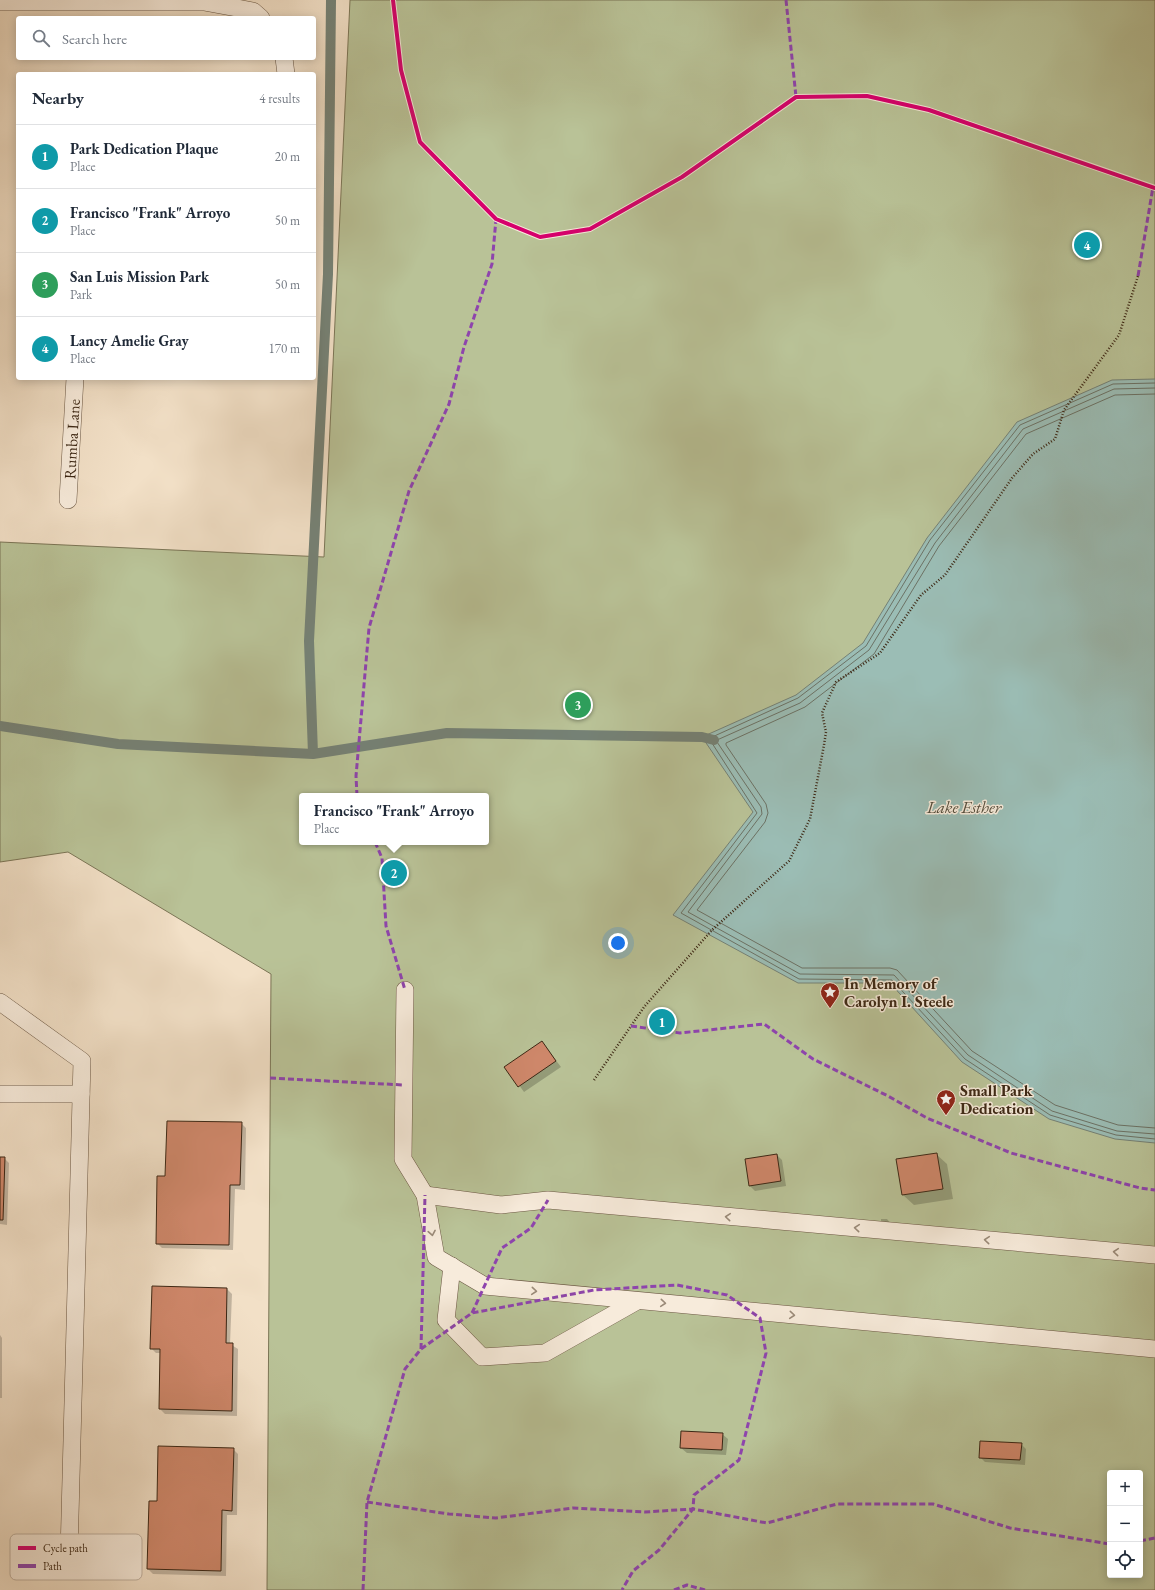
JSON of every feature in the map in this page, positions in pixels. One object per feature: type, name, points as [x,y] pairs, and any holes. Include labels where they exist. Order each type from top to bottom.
[{"type":"lane","points":[[0,2],[204,2],[253,11],[259,16]]},
{"type":"lane","points":[[284,60],[286,72]]},
{"type":"lane","name":"Rumba Lane","points":[[68,500],[75,380]]},
{"type":"lane","points":[[405,990],[403,1159],[425,1194],[436,1257],[485,1286],[1155,1349]]},
{"type":"lane","points":[[0,1002],[82,1061],[70,1534]]},
{"type":"lane","points":[[0,1094],[81,1094]]},
{"type":"lane","points":[[425,1194],[501,1205],[548,1200],[1155,1255]]},
{"type":"lane","points":[[452,1266],[446,1320],[482,1357],[545,1353],[637,1300]]},
{"type":"path","points":[[594,1080],[644,1007],[712,930],[789,860],[810,819],[826,732],[822,713],[836,682],[880,653],[921,595],[945,575],[1012,478],[1033,454],[1055,439],[1064,410],[1119,335],[1138,276]]},
{"type":"green space","points":[[350,0],[1155,0],[1155,1590],[267,1590],[271,974],[68,852],[0,862],[0,542],[324,557]]},
{"type":"water","name":"Lake Esther","points":[[1155,379],[1155,1143],[1115,1139],[1049,1119],[962,1062],[890,983],[798,983],[673,915],[753,812],[702,737],[796,695],[863,643],[927,538],[1017,422],[1112,380]]},
{"type":"building","points":[[542,1041],[556,1061],[518,1087],[504,1067]]},
{"type":"building","points":[[167,1121],[242,1122],[240,1185],[230,1185],[229,1245],[156,1244],[157,1176],[165,1176]]},
{"type":"building","points":[[937,1153],[943,1189],[902,1195],[896,1159]]},
{"type":"building","points":[[777,1154],[781,1181],[749,1186],[745,1159]]},
{"type":"building","points":[[0,1157],[5,1157],[3,1220],[0,1220]]},
{"type":"building","points":[[152,1286],[227,1288],[226,1343],[233,1343],[232,1411],[159,1409],[160,1349],[150,1349]]},
{"type":"building","points":[[681,1431],[723,1433],[722,1450],[680,1448]]},
{"type":"building","points":[[980,1441],[1022,1443],[1020,1460],[979,1458]]},
{"type":"building","points":[[158,1446],[234,1448],[232,1511],[222,1510],[221,1571],[147,1569],[149,1501],[157,1501]]},
{"type":"waterway","points":[[313,754],[309,641],[328,274],[331,0]]},
{"type":"waterway","points":[[0,726],[118,744],[313,754],[447,733],[702,737],[714,740]]},
{"type":"marked path","points":[[786,0],[796,97]]},
{"type":"marked path","points":[[1138,276],[1153,187]]},
{"type":"marked path","points":[[357,793],[356,776],[369,628],[409,491],[449,404],[464,347],[492,264],[496,219]]},
{"type":"marked path","points":[[376,845],[382,858],[386,926],[405,990]]},
{"type":"marked path","points":[[631,1026],[680,1033],[764,1024],[813,1059],[888,1096],[927,1118],[1011,1153],[1140,1188],[1155,1190]]},
{"type":"marked path","points":[[270,1078],[404,1085]]},
{"type":"marked path","points":[[363,1590],[367,1502],[405,1369],[421,1349],[425,1195]]},
{"type":"marked path","points":[[472,1313],[502,1248],[531,1228],[548,1200]]},
{"type":"marked path","points":[[421,1349],[472,1313],[594,1290],[677,1285],[727,1295],[760,1318],[766,1353],[739,1460],[694,1495],[693,1509],[659,1550],[633,1571],[622,1590]]},
{"type":"marked path","points":[[367,1502],[449,1514],[496,1518],[573,1508],[645,1512],[693,1509],[767,1523],[837,1504],[933,1504],[1010,1528],[1107,1544]]},
{"type":"marked path","points":[[1143,1540],[1155,1538]]},
{"type":"marked path","points":[[674,1590],[687,1585],[705,1590]]},
{"type":"cycle path","points":[[393,0],[401,70],[420,142],[496,219],[540,237],[590,229],[682,177],[796,97],[867,96],[929,110],[1155,188]]},
{"type":"place","name":"Lancy Amelie Gray","points":[[1087,245]]},
{"type":"place","name":"San Luis Mission Park","points":[[578,705]]},
{"type":"place","name":"Francisco \"Frank\" Arroyo","points":[[394,873]]},
{"type":"place","name":"In Memory of Carolyn I. Steele","points":[[830,1009]]},
{"type":"place","name":"Park Dedication Plaque","points":[[662,1022]]},
{"type":"place","name":"Small Park Dedication","points":[[946,1116]]}]
